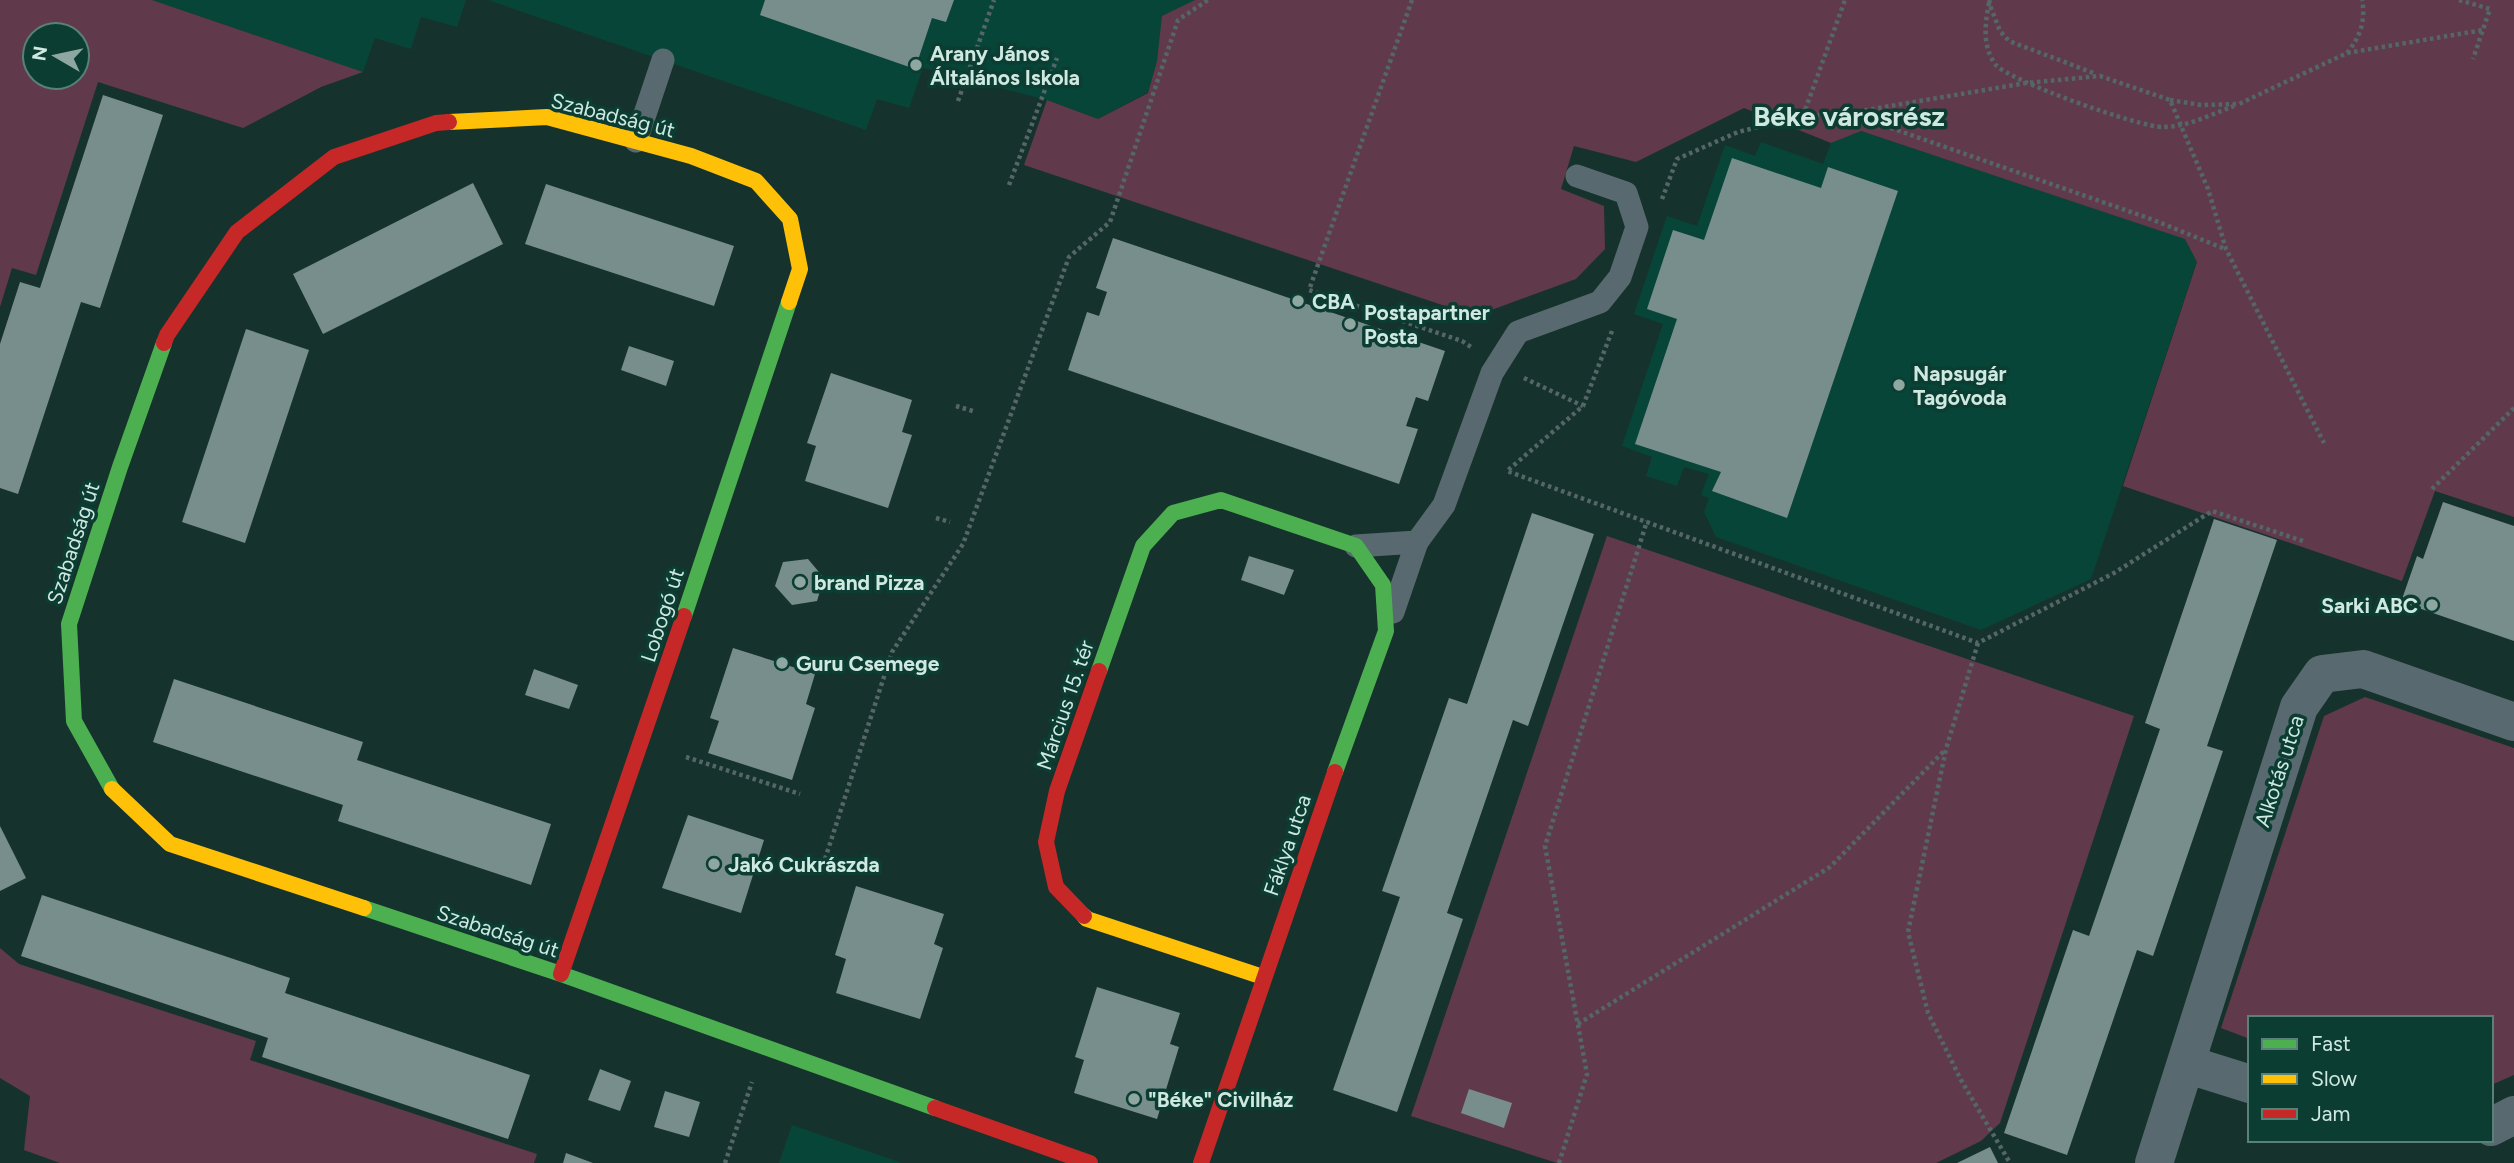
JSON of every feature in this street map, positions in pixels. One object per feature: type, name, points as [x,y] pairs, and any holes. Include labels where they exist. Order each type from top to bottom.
[{"type":"street","name":"Szabadság út","points":[[800,268],[790,219],[756,181],[691,156],[547,117],[436,123],[334,157],[237,232],[167,335],[120,467],[69,624],[74,720],[108,786],[170,844],[561,974],[1090,1163]]},
{"type":"street","name":"Lobogó út","points":[[561,974],[659,692],[800,268]]},
{"type":"street","name":"Március 15. tér","points":[[1264,977],[1087,919],[1056,887],[1046,842],[1057,791],[1143,546],[1173,513],[1221,500],[1356,546]]},
{"type":"street","name":"Fáklya utca","points":[[1200,1163],[1316,824],[1386,631],[1382,585],[1356,546]]},
{"type":"street","name":"Alkotás utca","points":[[2154,1163],[2298,707],[2322,674],[2364,669],[2514,722]]},
{"type":"street","points":[[2186,1064],[2248,1083]]},
{"type":"street","points":[[2493,1126],[2514,1115]]},
{"type":"lane","points":[[636,141],[663,60]]},
{"type":"lane","points":[[1386,631],[1417,542],[1444,505],[1496,366],[1518,332],[1600,302],[1620,277],[1637,227],[1626,193],[1577,176]]},
{"type":"lane","points":[[1356,546],[1417,542]]},
{"type":"path","points":[[958,101],[994,0]]},
{"type":"path","points":[[825,859],[892,652],[963,544],[1069,257],[1110,222],[1178,20],[1208,0]]},
{"type":"path","points":[[1412,0],[1309,290],[1462,341],[1496,366],[1583,406]]},
{"type":"path","points":[[1802,116],[1844,0]]},
{"type":"path","points":[[2347,53],[2359,38],[2363,19],[2362,0]]},
{"type":"path","points":[[2459,0],[2490,9],[2473,59]]},
{"type":"path","points":[[1990,1],[1985,23],[1986,48],[1997,67],[2026,83],[2140,124],[2160,128],[2180,126],[2239,104],[2347,53],[2483,30]]},
{"type":"path","points":[[1990,1],[2000,31],[2009,41],[2024,49],[2170,100],[2201,105],[2239,104]]},
{"type":"path","points":[[1009,185],[1057,58]]},
{"type":"path","points":[[1657,211],[1677,159],[1738,132],[1802,116],[1849,113],[2026,83],[2100,76]]},
{"type":"path","points":[[2170,100],[2208,189],[2226,249],[2324,443]]},
{"type":"path","points":[[1849,113],[2151,219],[2226,249]]},
{"type":"path","points":[[1613,328],[1583,406],[1507,471],[1978,643]]},
{"type":"path","points":[[956,406],[976,412]]},
{"type":"path","points":[[2432,489],[2514,408]]},
{"type":"path","points":[[2010,1163],[1961,1080],[1928,1013],[1909,932],[1946,749],[1978,643],[2114,573],[2212,511],[2303,541]]},
{"type":"path","points":[[936,518],[950,522]]},
{"type":"path","points":[[1559,1163],[1587,1074],[1545,846],[1647,521]]},
{"type":"path","points":[[1578,1024],[1830,867],[1946,749]]},
{"type":"path","points":[[686,757],[800,794]]},
{"type":"path","points":[[725,1163],[752,1081]]},
{"type":"shaded area","points":[[0,0],[152,0],[363,72],[321,87],[243,128],[98,82],[36,275],[12,268],[0,307]]},
{"type":"shaded area","points":[[152,0],[466,0],[457,27],[421,17],[411,49],[375,38],[363,72]]},
{"type":"shaded area","name":"Arany János Általános Iskola","points":[[488,0],[1195,0],[1163,16],[1157,61],[1148,92],[1098,119],[1047,100],[923,68],[909,108],[877,99],[866,130]]},
{"type":"shaded area","points":[[1195,0],[2514,0],[2514,517],[2435,491],[2402,581],[2123,486],[2197,262],[2185,239],[1861,131],[1831,143],[1744,108],[1636,162],[1574,146],[1561,189],[1604,206],[1605,249],[1576,279],[1475,316],[1024,165],[1047,100],[1098,119],[1148,93],[1157,61],[1162,16]]},
{"type":"shaded area","name":"Napsugár Tagóvoda","points":[[1860,131],[2185,238],[2197,261],[2091,579],[1981,630],[1716,537],[1704,512],[1709,498],[1701,495],[1709,474],[1684,467],[1677,486],[1646,476],[1652,457],[1622,446],[1663,324],[1634,314],[1667,216],[1697,226],[1725,145],[1755,156],[1761,142],[1823,164],[1831,143]]},
{"type":"shaded area","points":[[1607,536],[2134,716],[2000,1123],[1981,1141],[1936,1163],[1557,1163],[1411,1116]]},
{"type":"shaded area","points":[[2365,697],[2514,748],[2514,1075],[2493,1084],[2493,1016],[2248,1016],[2248,1038],[2221,1028],[2324,716]]},
{"type":"shaded area","points":[[0,948],[19,964],[256,1041],[250,1060],[537,1154],[534,1163],[60,1163],[24,1150],[30,1096],[0,1078]]},
{"type":"shaded area","points":[[792,1125],[902,1163],[779,1163]]},
{"type":"building","name":"Arany János Általános Iskola","points":[[765,0],[954,0],[946,22],[932,18],[915,69],[760,15]]},
{"type":"building","points":[[103,95],[163,115],[100,308],[81,302],[18,494],[0,488],[0,344],[20,282],[40,288]]},
{"type":"building","points":[[1732,158],[1821,188],[1828,167],[1898,191],[1787,518],[1712,491],[1721,472],[1635,444],[1677,319],[1647,309],[1673,230],[1704,240]]},
{"type":"building","points":[[473,183],[503,244],[323,334],[293,274]]},
{"type":"building","points":[[546,184],[734,246],[714,306],[525,244]]},
{"type":"building","points":[[1113,238],[1445,351],[1428,401],[1416,397],[1406,426],[1418,429],[1399,484],[1068,370],[1087,312],[1099,316],[1107,292],[1096,288]]},
{"type":"building","points":[[246,329],[309,350],[245,543],[182,522]]},
{"type":"building","points":[[629,346],[674,361],[666,386],[621,370]]},
{"type":"building","points":[[831,373],[912,400],[902,432],[912,435],[888,508],[805,481],[816,446],[807,443]]},
{"type":"building","points":[[2443,502],[2514,526],[2514,641],[2401,602],[2417,556],[2423,559]]},
{"type":"building","points":[[1532,513],[1594,534],[1528,726],[1513,720],[1447,913],[1463,919],[1397,1112],[1333,1090],[1400,897],[1382,891],[1449,698],[1467,704]]},
{"type":"building","points":[[2214,519],[2277,540],[2207,746],[2223,751],[2153,956],[2137,950],[2067,1155],[2004,1133],[2073,930],[2089,936],[2160,729],[2145,723]]},
{"type":"building","points":[[1249,556],[1294,570],[1284,595],[1241,580]]},
{"type":"building","name":"brand Pizza","points":[[808,559],[824,578],[817,601],[792,605],[775,586],[783,562]]},
{"type":"building","points":[[733,648],[815,674],[806,704],[815,708],[792,780],[708,753],[719,721],[710,718]]},
{"type":"building","points":[[534,669],[578,685],[569,709],[525,695]]},
{"type":"building","points":[[174,679],[363,742],[357,760],[551,824],[531,885],[338,821],[343,805],[153,742]]},
{"type":"building","name":"Jakó Cukrászda","points":[[688,815],[764,840],[741,913],[662,888]]},
{"type":"building","points":[[0,826],[26,878],[0,891]]},
{"type":"building","points":[[856,886],[944,914],[934,944],[943,948],[920,1019],[836,993],[846,959],[835,955]]},
{"type":"building","points":[[42,895],[290,978],[285,993],[530,1075],[508,1139],[262,1057],[268,1038],[21,956]]},
{"type":"building","points":[[1097,987],[1180,1013],[1170,1044],[1179,1047],[1157,1119],[1074,1093],[1084,1060],[1075,1057]]},
{"type":"building","points":[[600,1069],[631,1081],[620,1111],[588,1100]]},
{"type":"building","points":[[1469,1089],[1512,1103],[1504,1128],[1461,1113]]},
{"type":"building","points":[[665,1091],[700,1102],[689,1137],[654,1127]]},
{"type":"building","points":[[1990,1147],[1998,1163],[1957,1163]]},
{"type":"building","points":[[566,1153],[593,1163],[563,1163]]},
{"type":"traffic: fast","points":[[684,616],[789,302]]},
{"type":"traffic: fast","points":[[112,789],[74,721],[69,624],[164,343]]},
{"type":"traffic: fast","points":[[1099,671],[1143,546],[1173,513],[1221,500],[1356,546],[1383,585],[1386,631],[1335,772]]},
{"type":"traffic: fast","points":[[364,908],[561,974],[935,1108]]},
{"type":"traffic: slow","points":[[449,122],[547,117],[691,156],[756,181],[790,219],[800,269],[789,302]]},
{"type":"traffic: slow","points":[[112,789],[170,844],[364,908]]},
{"type":"traffic: slow","points":[[1084,916],[1263,977]]},
{"type":"traffic: jam","points":[[164,343],[237,232],[334,157],[436,123],[449,122]]},
{"type":"traffic: jam","points":[[561,974],[684,616]]},
{"type":"traffic: jam","points":[[1084,916],[1056,887],[1046,842],[1057,791],[1099,671]]},
{"type":"traffic: jam","points":[[1201,1163],[1335,772]]},
{"type":"traffic: jam","points":[[935,1108],[1090,1163]]},
{"type":"place","name":"Arany János Általános Iskola","points":[[916,65]]},
{"type":"place","name":"CBA","points":[[1298,301]]},
{"type":"place","name":"Postapartner Posta","points":[[1350,324]]},
{"type":"place","name":"Napsugár Tagóvoda","points":[[1899,385]]},
{"type":"place","name":"brand Pizza","points":[[800,582]]},
{"type":"place","name":"Sarki ABC","points":[[2432,605]]},
{"type":"place","name":"Guru Csemege","points":[[782,663]]},
{"type":"place","name":"Jakó Cukrászda","points":[[714,864]]},
{"type":"place","name":"\"Béke\" Civilház","points":[[1134,1099]]},
{"type":"district","name":"Béke városrész","points":[[1849,116]]}]
